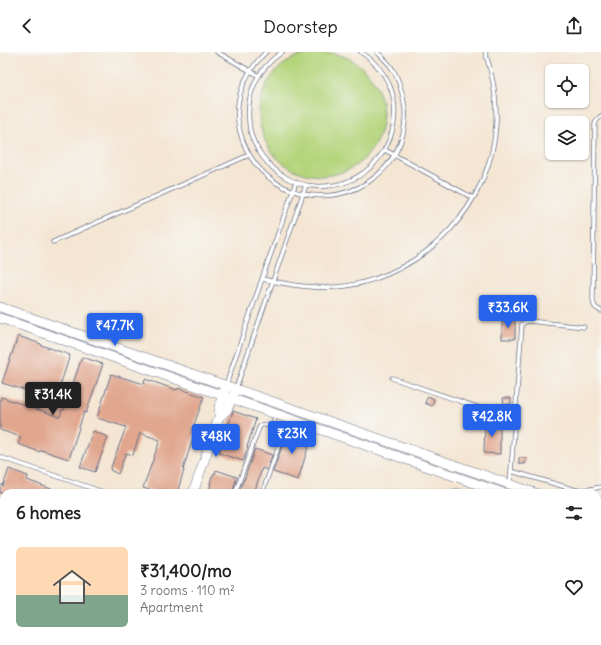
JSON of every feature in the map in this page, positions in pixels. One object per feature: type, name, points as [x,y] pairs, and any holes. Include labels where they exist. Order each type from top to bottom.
[{"type":"street","points":[[0,308],[522,489]]},
{"type":"street","points":[[0,318],[492,489]]},
{"type":"street","points":[[194,489],[219,417],[219,406],[226,386]]},
{"type":"street","points":[[219,417],[227,410],[235,390]]},
{"type":"lane","points":[[217,52],[259,76]]},
{"type":"lane","points":[[266,52],[250,71],[243,85],[239,98],[237,112],[243,142],[256,165],[277,184],[293,192],[321,197],[335,196],[350,192],[375,178],[394,156],[400,143],[404,128],[404,100],[393,70],[377,52]]},
{"type":"lane","points":[[282,52],[274,57],[265,66],[252,88],[248,113],[252,138],[261,155],[284,177],[306,185],[321,187],[334,186],[346,182],[358,177],[368,170],[385,150],[394,127],[394,101],[391,89],[378,67],[361,52]]},
{"type":"lane","points":[[262,279],[296,286],[327,288],[357,284],[381,277],[403,267],[414,261],[443,238],[455,225],[473,198],[483,178],[494,143],[496,125],[495,88],[486,52]]},
{"type":"lane","points":[[601,116],[595,124],[593,299],[594,306],[601,311]]},
{"type":"lane","points":[[385,150],[473,198]]},
{"type":"lane","points":[[53,242],[249,155]]},
{"type":"lane","points":[[226,386],[296,182]]},
{"type":"lane","points":[[235,390],[306,185]]},
{"type":"lane","points":[[510,485],[522,324],[529,321],[584,326]]},
{"type":"lane","points":[[392,378],[515,420]]},
{"type":"lane","points":[[272,427],[276,414]]},
{"type":"lane","points":[[236,489],[259,428],[264,424],[279,430],[282,433],[282,437],[263,489]]},
{"type":"lane","points":[[0,457],[94,489]]},
{"type":"lane","points":[[511,471],[573,489]]},
{"type":"lane","points":[[590,489],[601,487]]},
{"type":"green space","points":[[321,52],[333,53],[345,57],[355,62],[365,70],[373,80],[378,90],[382,102],[382,126],[378,138],[373,148],[365,158],[355,166],[345,171],[333,175],[321,176],[309,175],[297,171],[287,166],[277,158],[269,148],[264,138],[260,126],[259,114],[260,102],[264,90],[269,80],[277,70],[287,62],[297,57],[309,53]]},
{"type":"building","points":[[502,319],[515,319],[515,339],[502,339]]},
{"type":"building","points":[[18,336],[70,355],[55,401],[2,383]]},
{"type":"building","points":[[82,357],[103,364],[86,413],[84,412],[69,459],[41,450],[40,452],[18,444],[21,437],[0,430],[1,397],[60,417],[62,410],[64,410]]},
{"type":"building","points":[[111,374],[144,384],[145,379],[204,397],[192,430],[195,431],[178,489],[143,488],[160,440],[140,433],[133,455],[126,453],[118,474],[110,470],[126,427],[97,418]]},
{"type":"building","points":[[428,396],[434,399],[432,406],[425,403]]},
{"type":"building","points":[[503,398],[511,398],[511,404],[504,404]]},
{"type":"building","points":[[233,411],[256,419],[243,461],[219,453]]},
{"type":"building","points":[[485,423],[500,423],[500,454],[484,453]]},
{"type":"building","points":[[286,429],[311,438],[298,480],[273,472],[285,438]]},
{"type":"building","points":[[93,431],[108,437],[95,472],[80,467]]},
{"type":"building","points":[[255,449],[272,455],[267,470],[262,468],[255,489],[240,489]]},
{"type":"building","points":[[519,458],[526,458],[525,464],[519,464]]},
{"type":"building","points":[[9,469],[28,476],[27,480],[51,489],[0,489],[0,484],[3,486]]},
{"type":"building","points":[[216,470],[237,477],[233,489],[209,489],[212,476],[214,473],[215,474]]}]
